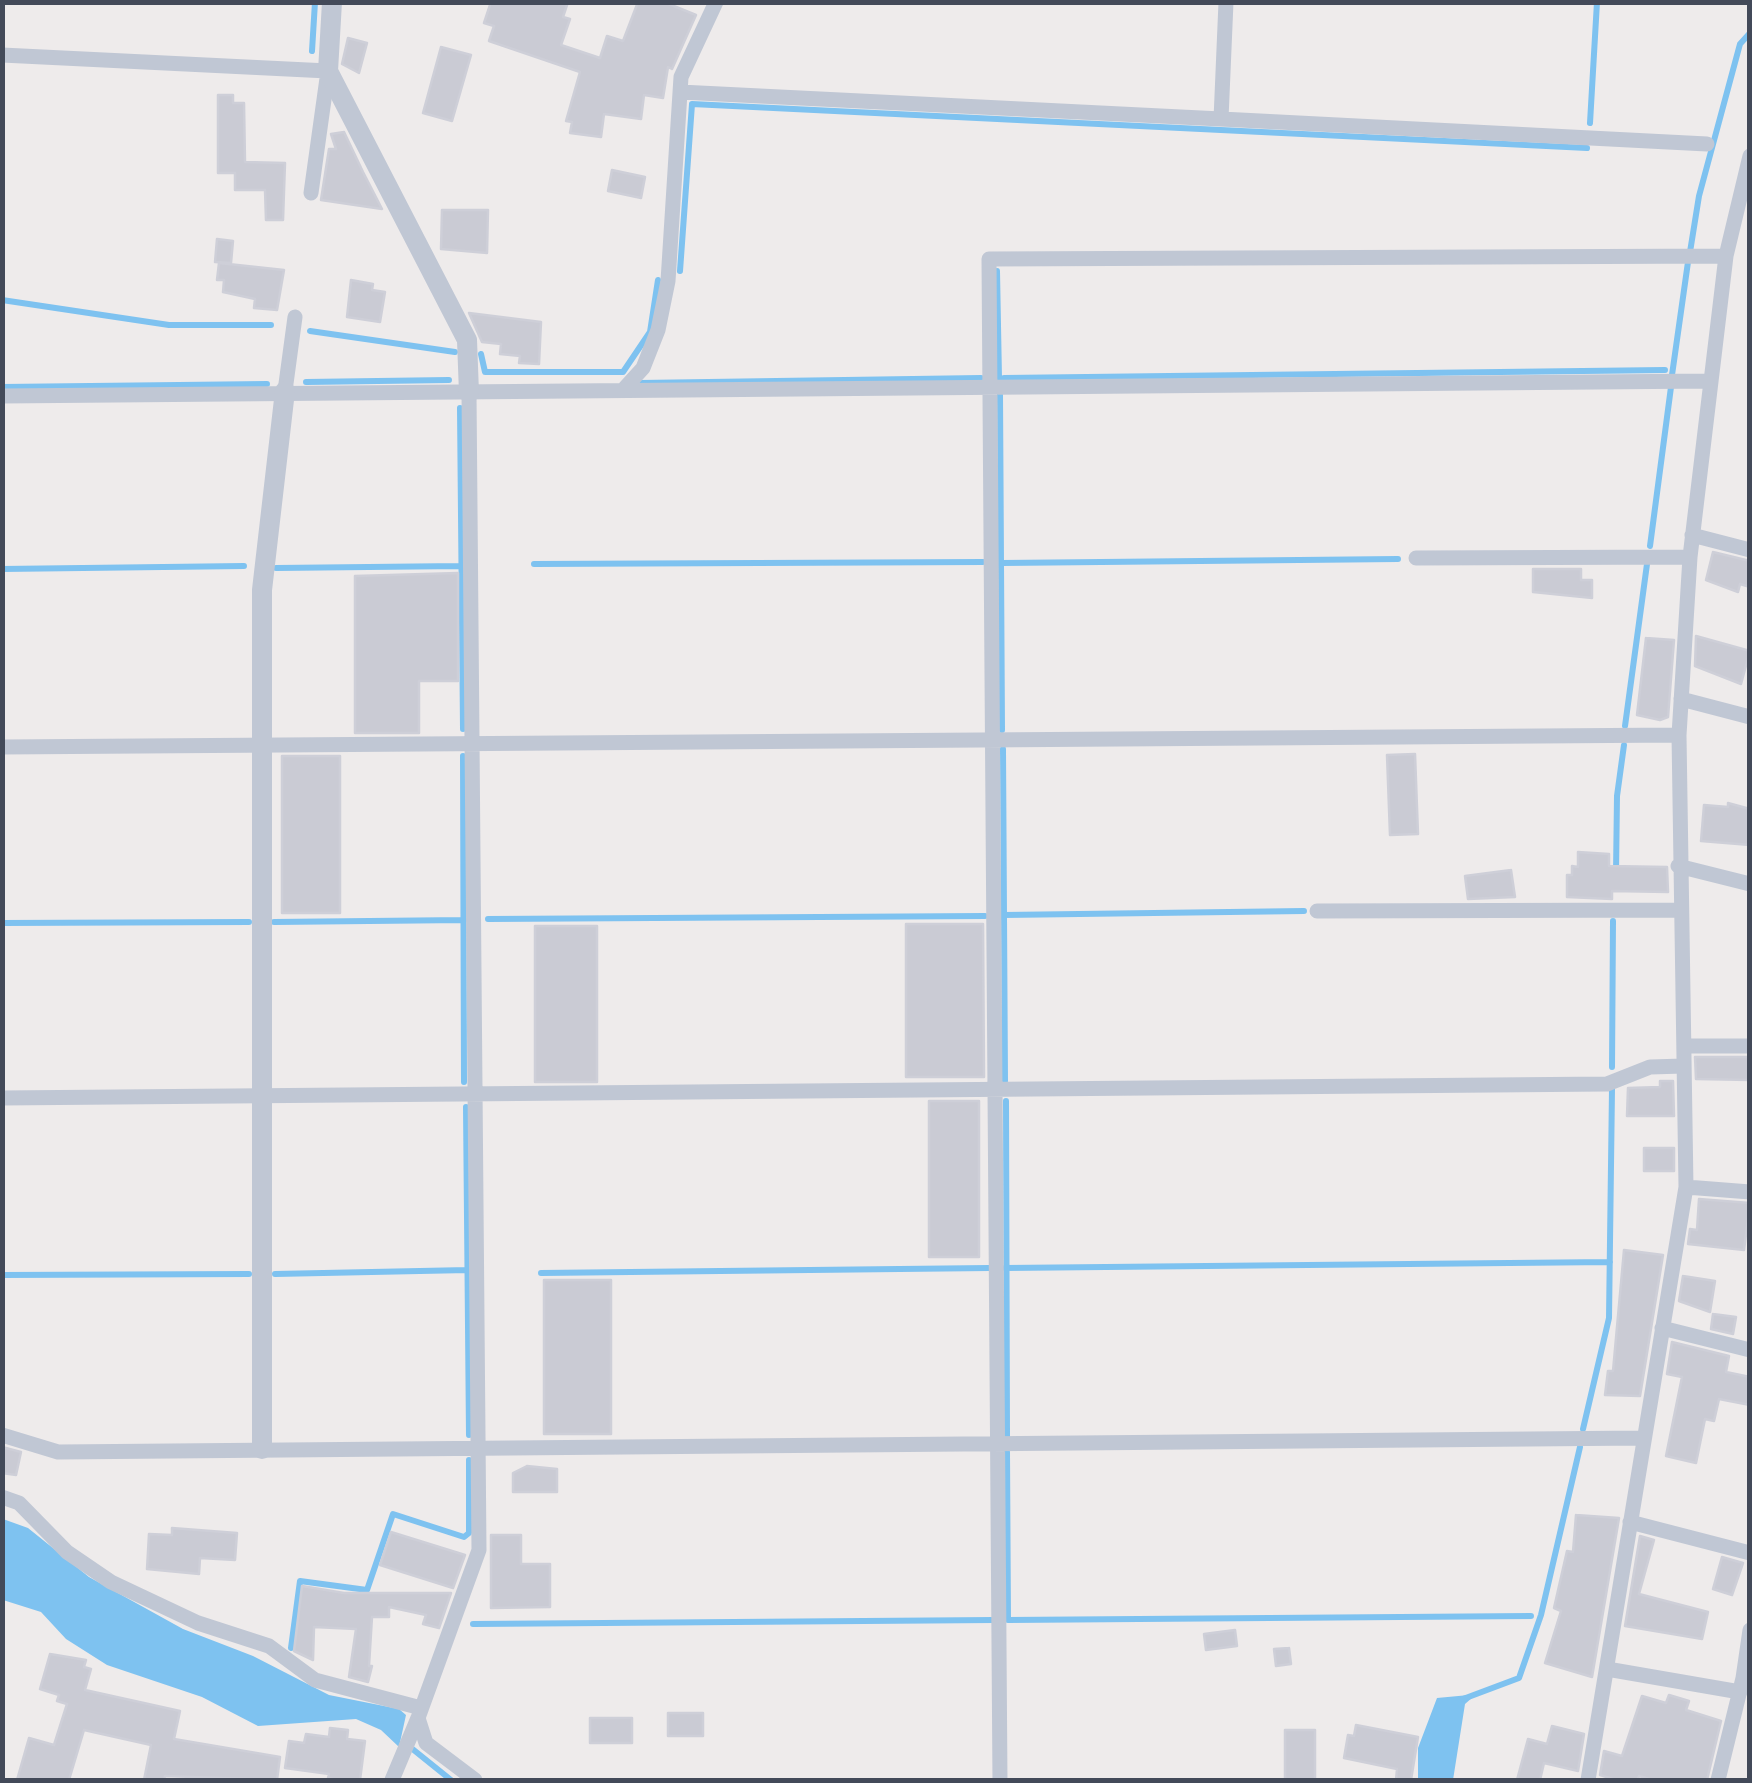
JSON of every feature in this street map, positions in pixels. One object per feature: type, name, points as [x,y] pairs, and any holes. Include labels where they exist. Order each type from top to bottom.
[{"type":"street","points":[[311,193],[328,71],[332,2]]},
{"type":"street","points":[[623,390],[648,356],[668,281],[681,77],[714,6],[694,2]]},
{"type":"street","points":[[1220,119],[1226,2]]},
{"type":"street","points":[[2,54],[328,71]]},
{"type":"street","points":[[328,71],[470,346],[479,1550],[392,1780]]},
{"type":"street","points":[[680,92],[1708,144]]},
{"type":"street","points":[[1588,1780],[1686,1187],[1678,910],[1681,698],[1708,381],[1726,256],[1750,156]]},
{"type":"street","points":[[1000,1780],[989,259],[1726,256]]},
{"type":"street","points":[[262,1449],[262,590],[294,317]]},
{"type":"street","points":[[2,396],[1708,381]]},
{"type":"street","points":[[1692,535],[1750,550]]},
{"type":"street","points":[[1416,558],[1690,557]]},
{"type":"street","points":[[1681,698],[1750,717]]},
{"type":"street","points":[[2,747],[1679,736]]},
{"type":"street","points":[[1678,866],[1750,884]]},
{"type":"street","points":[[1318,911],[1678,910]]},
{"type":"street","points":[[1684,1046],[1750,1046]]},
{"type":"street","points":[[2,1098],[1607,1084],[1638,1070],[1684,1066]]},
{"type":"street","points":[[1686,1187],[1750,1192]]},
{"type":"street","points":[[1662,1328],[1750,1350]]},
{"type":"street","points":[[2,1435],[58,1452],[1643,1438]]},
{"type":"street","points":[[2,1497],[19,1504],[66,1552],[111,1582],[198,1624],[270,1646],[315,1680],[419,1713]]},
{"type":"street","points":[[1630,1522],[1750,1553]]},
{"type":"street","points":[[1718,1780],[1740,1692],[1750,1630]]},
{"type":"street","points":[[1607,1669],[1740,1692]]},
{"type":"street","points":[[419,1713],[426,1742],[476,1780]]},
{"type":"water","points":[[3,1519],[28,1528],[89,1577],[183,1629],[253,1656],[329,1695],[399,1709],[406,1715],[399,1747],[381,1730],[356,1719],[258,1726],[202,1697],[107,1665],[66,1639],[41,1612],[3,1600]]},
{"type":"water","points":[[1473,1697],[1465,1704],[1453,1780],[1418,1780],[1418,1748],[1437,1698]]},
{"type":"building","points":[[491,2],[568,2],[563,17],[570,19],[561,45],[600,58],[607,36],[623,41],[638,2],[664,2],[696,15],[672,69],[668,67],[663,98],[644,95],[641,119],[604,114],[601,137],[570,133],[572,122],[566,121],[580,72],[489,41],[494,26],[484,23]]},
{"type":"building","points":[[348,38],[367,43],[359,73],[342,64]]},
{"type":"building","points":[[441,47],[471,55],[452,121],[423,113]]},
{"type":"building","points":[[218,95],[233,95],[233,103],[244,103],[245,162],[285,163],[283,220],[266,220],[265,190],[235,190],[235,173],[218,173]]},
{"type":"building","points":[[344,132],[382,209],[321,200],[329,149],[336,149],[331,134]]},
{"type":"building","points":[[612,170],[645,177],[641,198],[608,191]]},
{"type":"building","points":[[442,210],[488,210],[487,253],[441,249]]},
{"type":"building","points":[[217,239],[233,241],[231,263],[215,262]]},
{"type":"building","points":[[219,263],[284,270],[277,310],[254,308],[255,299],[223,292],[224,280],[217,280]]},
{"type":"building","points":[[351,280],[373,284],[372,290],[385,292],[380,322],[347,317]]},
{"type":"building","points":[[469,313],[541,322],[539,364],[519,363],[520,356],[500,354],[501,344],[482,342]]},
{"type":"building","points":[[1713,552],[1750,561],[1750,587],[1740,584],[1738,592],[1706,580]]},
{"type":"building","points":[[1533,569],[1581,569],[1581,580],[1592,580],[1592,598],[1533,592]]},
{"type":"building","points":[[458,573],[458,681],[419,681],[419,733],[355,733],[355,576]]},
{"type":"building","points":[[1696,636],[1750,651],[1741,684],[1695,666]]},
{"type":"building","points":[[1646,638],[1674,640],[1668,717],[1660,720],[1637,715]]},
{"type":"building","points":[[1415,754],[1418,834],[1390,835],[1387,755]]},
{"type":"building","points":[[282,756],[340,756],[340,913],[282,913]]},
{"type":"building","points":[[1728,803],[1750,809],[1750,845],[1701,841],[1704,805],[1728,807]]},
{"type":"building","points":[[1578,852],[1609,854],[1609,866],[1667,867],[1668,892],[1612,891],[1612,899],[1567,897],[1567,875],[1572,875],[1572,866],[1578,867]]},
{"type":"building","points":[[1511,870],[1515,897],[1468,899],[1465,876]]},
{"type":"building","points":[[906,924],[983,924],[984,1077],[906,1077]]},
{"type":"building","points":[[535,926],[597,926],[597,1082],[535,1082]]},
{"type":"building","points":[[1695,1057],[1750,1057],[1750,1080],[1696,1079]]},
{"type":"building","points":[[1660,1081],[1673,1081],[1674,1116],[1627,1116],[1628,1088],[1660,1087]]},
{"type":"building","points":[[929,1101],[979,1101],[979,1257],[929,1257]]},
{"type":"building","points":[[1644,1148],[1674,1148],[1674,1171],[1644,1171]]},
{"type":"building","points":[[1699,1199],[1750,1203],[1744,1250],[1688,1244],[1690,1229],[1697,1230]]},
{"type":"building","points":[[1624,1250],[1663,1255],[1640,1396],[1605,1395],[1608,1371],[1613,1371]]},
{"type":"building","points":[[1683,1276],[1715,1281],[1710,1312],[1679,1301]]},
{"type":"building","points":[[544,1280],[611,1280],[611,1434],[544,1434]]},
{"type":"building","points":[[1713,1314],[1736,1317],[1733,1334],[1711,1329]]},
{"type":"building","points":[[1672,1342],[1729,1356],[1726,1372],[1750,1377],[1750,1405],[1719,1399],[1714,1421],[1705,1419],[1696,1463],[1666,1456],[1682,1377],[1667,1374]]},
{"type":"building","points":[[2,1447],[21,1452],[16,1475],[2,1473]]},
{"type":"building","points":[[527,1466],[557,1469],[557,1492],[513,1492],[513,1473]]},
{"type":"building","points":[[1576,1515],[1619,1518],[1592,1677],[1545,1663],[1561,1611],[1554,1608],[1567,1551],[1573,1552]]},
{"type":"building","points":[[172,1528],[237,1533],[235,1560],[200,1558],[199,1574],[147,1569],[149,1534],[172,1535]]},
{"type":"building","points":[[391,1532],[465,1555],[453,1588],[380,1565]]},
{"type":"building","points":[[491,1535],[521,1535],[521,1564],[550,1564],[550,1607],[491,1608]]},
{"type":"building","points":[[1640,1536],[1654,1540],[1639,1594],[1708,1612],[1702,1639],[1625,1626]]},
{"type":"building","points":[[1722,1557],[1743,1563],[1732,1595],[1713,1589]]},
{"type":"building","points":[[302,1586],[344,1593],[451,1593],[439,1628],[423,1624],[426,1615],[389,1607],[389,1617],[372,1617],[372,1666],[368,1682],[349,1677],[356,1629],[314,1627],[313,1660],[294,1651]]},
{"type":"building","points":[[1235,1630],[1237,1646],[1206,1650],[1204,1634]]},
{"type":"building","points":[[1289,1648],[1291,1664],[1276,1666],[1274,1649]]},
{"type":"building","points":[[50,1654],[86,1660],[84,1667],[91,1669],[85,1690],[180,1711],[174,1739],[280,1757],[277,1780],[165,1776],[164,1780],[144,1780],[151,1745],[84,1730],[69,1780],[17,1780],[29,1738],[54,1745],[67,1704],[57,1701],[59,1695],[40,1689]]},
{"type":"building","points":[[1669,1695],[1689,1701],[1686,1710],[1721,1721],[1707,1780],[1653,1780],[1639,1776],[1637,1780],[1616,1780],[1600,1775],[1604,1751],[1622,1756],[1642,1696],[1666,1703]]},
{"type":"building","points":[[668,1713],[703,1713],[703,1736],[668,1736]]},
{"type":"building","points":[[590,1718],[632,1718],[632,1743],[590,1743]]},
{"type":"building","points":[[1356,1725],[1418,1737],[1411,1780],[1396,1780],[1397,1769],[1344,1758],[1348,1735],[1354,1736]]},
{"type":"building","points":[[1552,1726],[1584,1734],[1578,1771],[1544,1763],[1540,1780],[1517,1780],[1528,1739],[1547,1744]]},
{"type":"building","points":[[330,1728],[348,1730],[347,1739],[365,1741],[360,1780],[337,1780],[328,1778],[329,1774],[285,1768],[289,1741],[304,1743],[306,1734],[329,1737]]},
{"type":"building","points":[[1285,1730],[1315,1730],[1315,1780],[1285,1780]]},
{"type":"waterway","points":[[312,51],[315,2]]},
{"type":"waterway","points":[[1590,123],[1597,2]]},
{"type":"waterway","points":[[1690,252],[1699,196],[1740,44],[1750,33]]},
{"type":"waterway","points":[[680,271],[692,104],[1587,148]]},
{"type":"waterway","points":[[1672,375],[1688,262]]},
{"type":"waterway","points":[[997,271],[999,378]]},
{"type":"waterway","points":[[481,354],[485,372],[623,372],[650,332],[658,280]]},
{"type":"waterway","points":[[2,300],[169,325],[271,325]]},
{"type":"waterway","points":[[310,331],[455,352]]},
{"type":"waterway","points":[[1004,378],[1665,370]]},
{"type":"waterway","points":[[640,383],[981,378]]},
{"type":"waterway","points":[[306,382],[449,380]]},
{"type":"waterway","points":[[2,387],[267,384]]},
{"type":"waterway","points":[[1650,546],[1671,387]]},
{"type":"waterway","points":[[1000,395],[1002,730]]},
{"type":"waterway","points":[[460,408],[463,729]]},
{"type":"waterway","points":[[1002,563],[1398,559]]},
{"type":"waterway","points":[[534,564],[983,562]]},
{"type":"waterway","points":[[1625,726],[1647,564]]},
{"type":"waterway","points":[[2,569],[244,566]]},
{"type":"waterway","points":[[276,568],[461,566]]},
{"type":"waterway","points":[[1616,873],[1617,796],[1624,745]]},
{"type":"waterway","points":[[1003,749],[1005,1081]]},
{"type":"waterway","points":[[463,756],[464,1082]]},
{"type":"waterway","points":[[1004,915],[1304,911]]},
{"type":"waterway","points":[[488,919],[985,916]]},
{"type":"waterway","points":[[274,922],[464,920]]},
{"type":"waterway","points":[[1612,1067],[1613,921]]},
{"type":"waterway","points":[[2,923],[249,922]]},
{"type":"waterway","points":[[1583,1429],[1609,1318],[1612,1089]]},
{"type":"waterway","points":[[1006,1101],[1007,1436]]},
{"type":"waterway","points":[[466,1107],[469,1435]]},
{"type":"waterway","points":[[1005,1268],[1610,1262]]},
{"type":"waterway","points":[[541,1273],[989,1268]]},
{"type":"waterway","points":[[275,1274],[468,1270]]},
{"type":"waterway","points":[[2,1275],[249,1274]]},
{"type":"waterway","points":[[1463,1699],[1519,1678],[1541,1615],[1580,1447]]},
{"type":"waterway","points":[[1007,1452],[1008,1620],[1531,1616]]},
{"type":"waterway","points":[[291,1648],[300,1581],[367,1590],[393,1514],[464,1537],[469,1533],[469,1460]]},
{"type":"waterway","points":[[473,1624],[994,1620]]},
{"type":"waterway","points":[[410,1747],[451,1780]]}]
